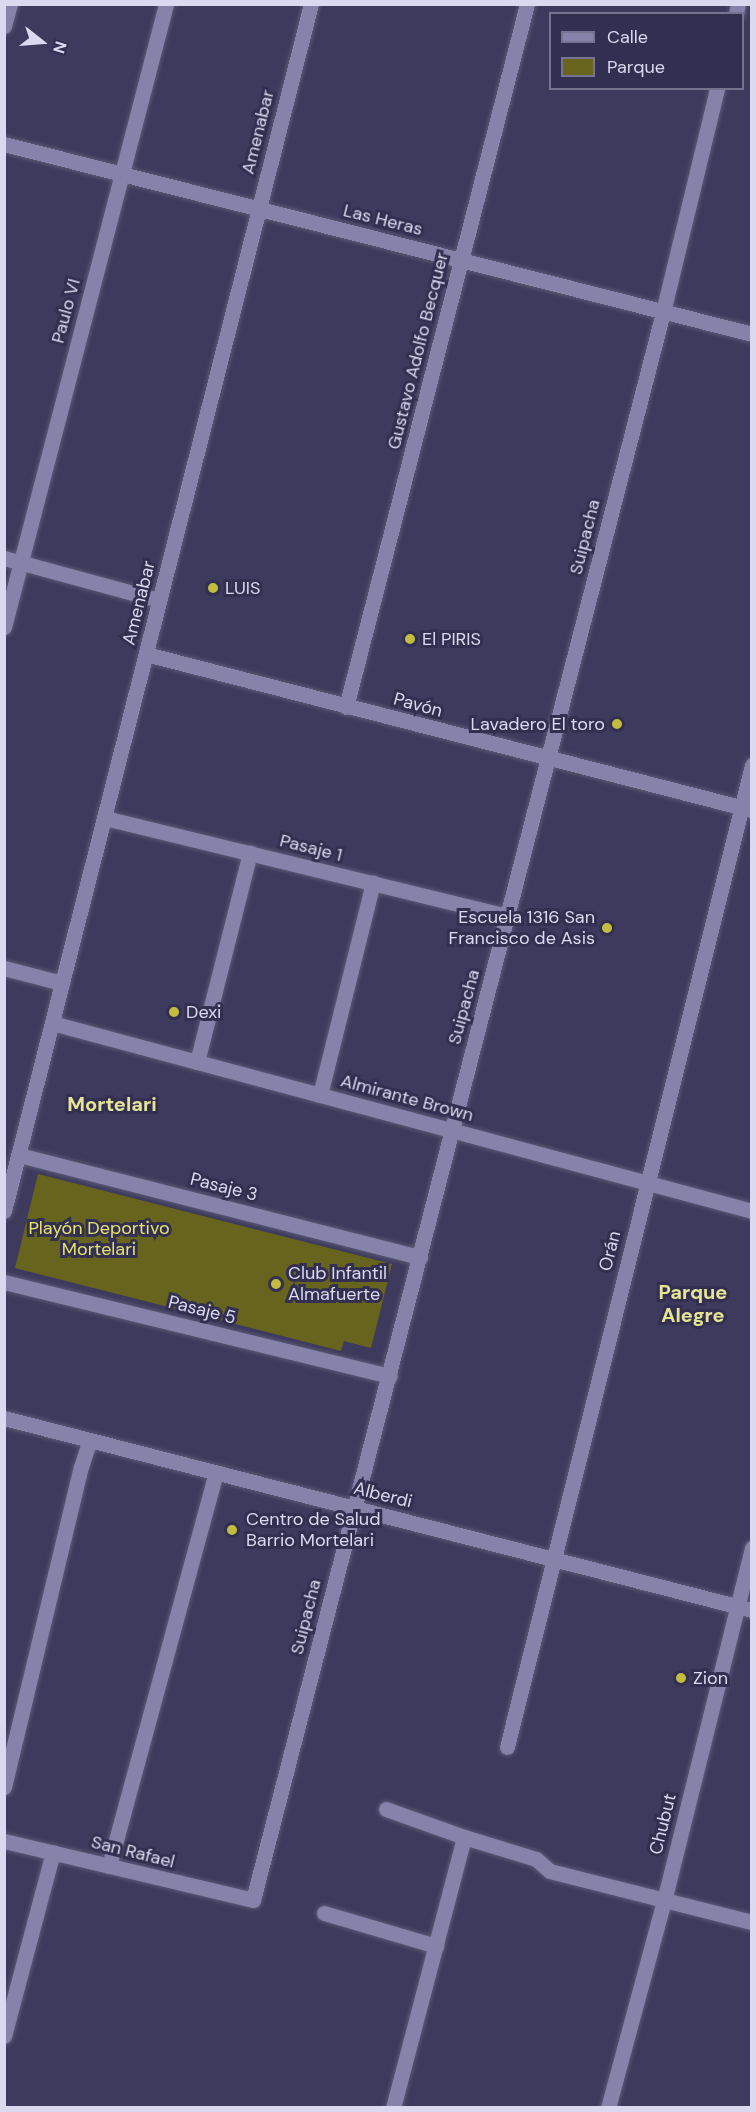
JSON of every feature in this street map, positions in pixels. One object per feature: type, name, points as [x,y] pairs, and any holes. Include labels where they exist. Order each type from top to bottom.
[{"type":"street","points":[[4,26],[10,4]]},
{"type":"street","name":"Paulo VI","points":[[4,627],[166,4]]},
{"type":"street","name":"Amenabar","points":[[4,1211],[311,4]]},
{"type":"street","name":"Gustavo Adolfo Becquer","points":[[346,706],[527,4]]},
{"type":"street","name":"Suipacha","points":[[253,1900],[663,312],[717,90]]},
{"type":"street","name":"Las Heras","points":[[4,144],[752,334]]},
{"type":"street","points":[[4,558],[159,600]]},
{"type":"street","name":"Pavón","points":[[146,654],[746,809]]},
{"type":"street","name":"Orán","points":[[507,1747],[647,1183],[746,809],[752,765]]},
{"type":"street","name":"Pasaje 1","points":[[105,818],[508,916]]},
{"type":"street","points":[[197,1062],[250,853]]},
{"type":"street","points":[[320,1095],[372,883]]},
{"type":"street","points":[[4,968],[62,982]]},
{"type":"street","name":"Almirante Brown","points":[[52,1023],[752,1211]]},
{"type":"street","name":"Pasaje 3","points":[[19,1155],[420,1257]]},
{"type":"street","name":"Pasaje 5","points":[[4,1282],[390,1376]]},
{"type":"street","name":"Alberdi","points":[[4,1418],[744,1609]]},
{"type":"street","points":[[4,1787],[90,1440]]},
{"type":"street","points":[[109,1866],[216,1473]]},
{"type":"street","name":"Chubut","points":[[608,2108],[744,1609],[752,1548]]},
{"type":"street","points":[[386,1809],[464,1837],[536,1859],[550,1871],[752,1922]]},
{"type":"street","points":[[393,2108],[464,1837]]},
{"type":"street","name":"San Rafael","points":[[4,1841],[253,1900]]},
{"type":"street","points":[[4,2036],[53,1852]]},
{"type":"street","points":[[324,1913],[436,1946]]},
{"type":"green space","name":"Playón Deportivo Mortelari","points":[[38,1174],[392,1264],[371,1348],[344,1341],[341,1351],[15,1268]]},
{"type":"place","name":"LUIS","points":[[213,588]]},
{"type":"place","name":"El PIRIS","points":[[410,639]]},
{"type":"place","name":"Lavadero El toro","points":[[617,724]]},
{"type":"place","name":"Escuela 1316 San Francisco de Asis","points":[[607,928]]},
{"type":"place","name":"Dexi","points":[[174,1012]]},
{"type":"place","name":"Club Infantil Almafuerte","points":[[276,1284]]},
{"type":"place","name":"Centro de Salud Barrio Mortelari","points":[[232,1530]]},
{"type":"place","name":"Zion","points":[[681,1678]]},
{"type":"district","name":"Mortelari","points":[[112,1104]]},
{"type":"district","name":"Parque Alegre","points":[[693,1304]]}]
